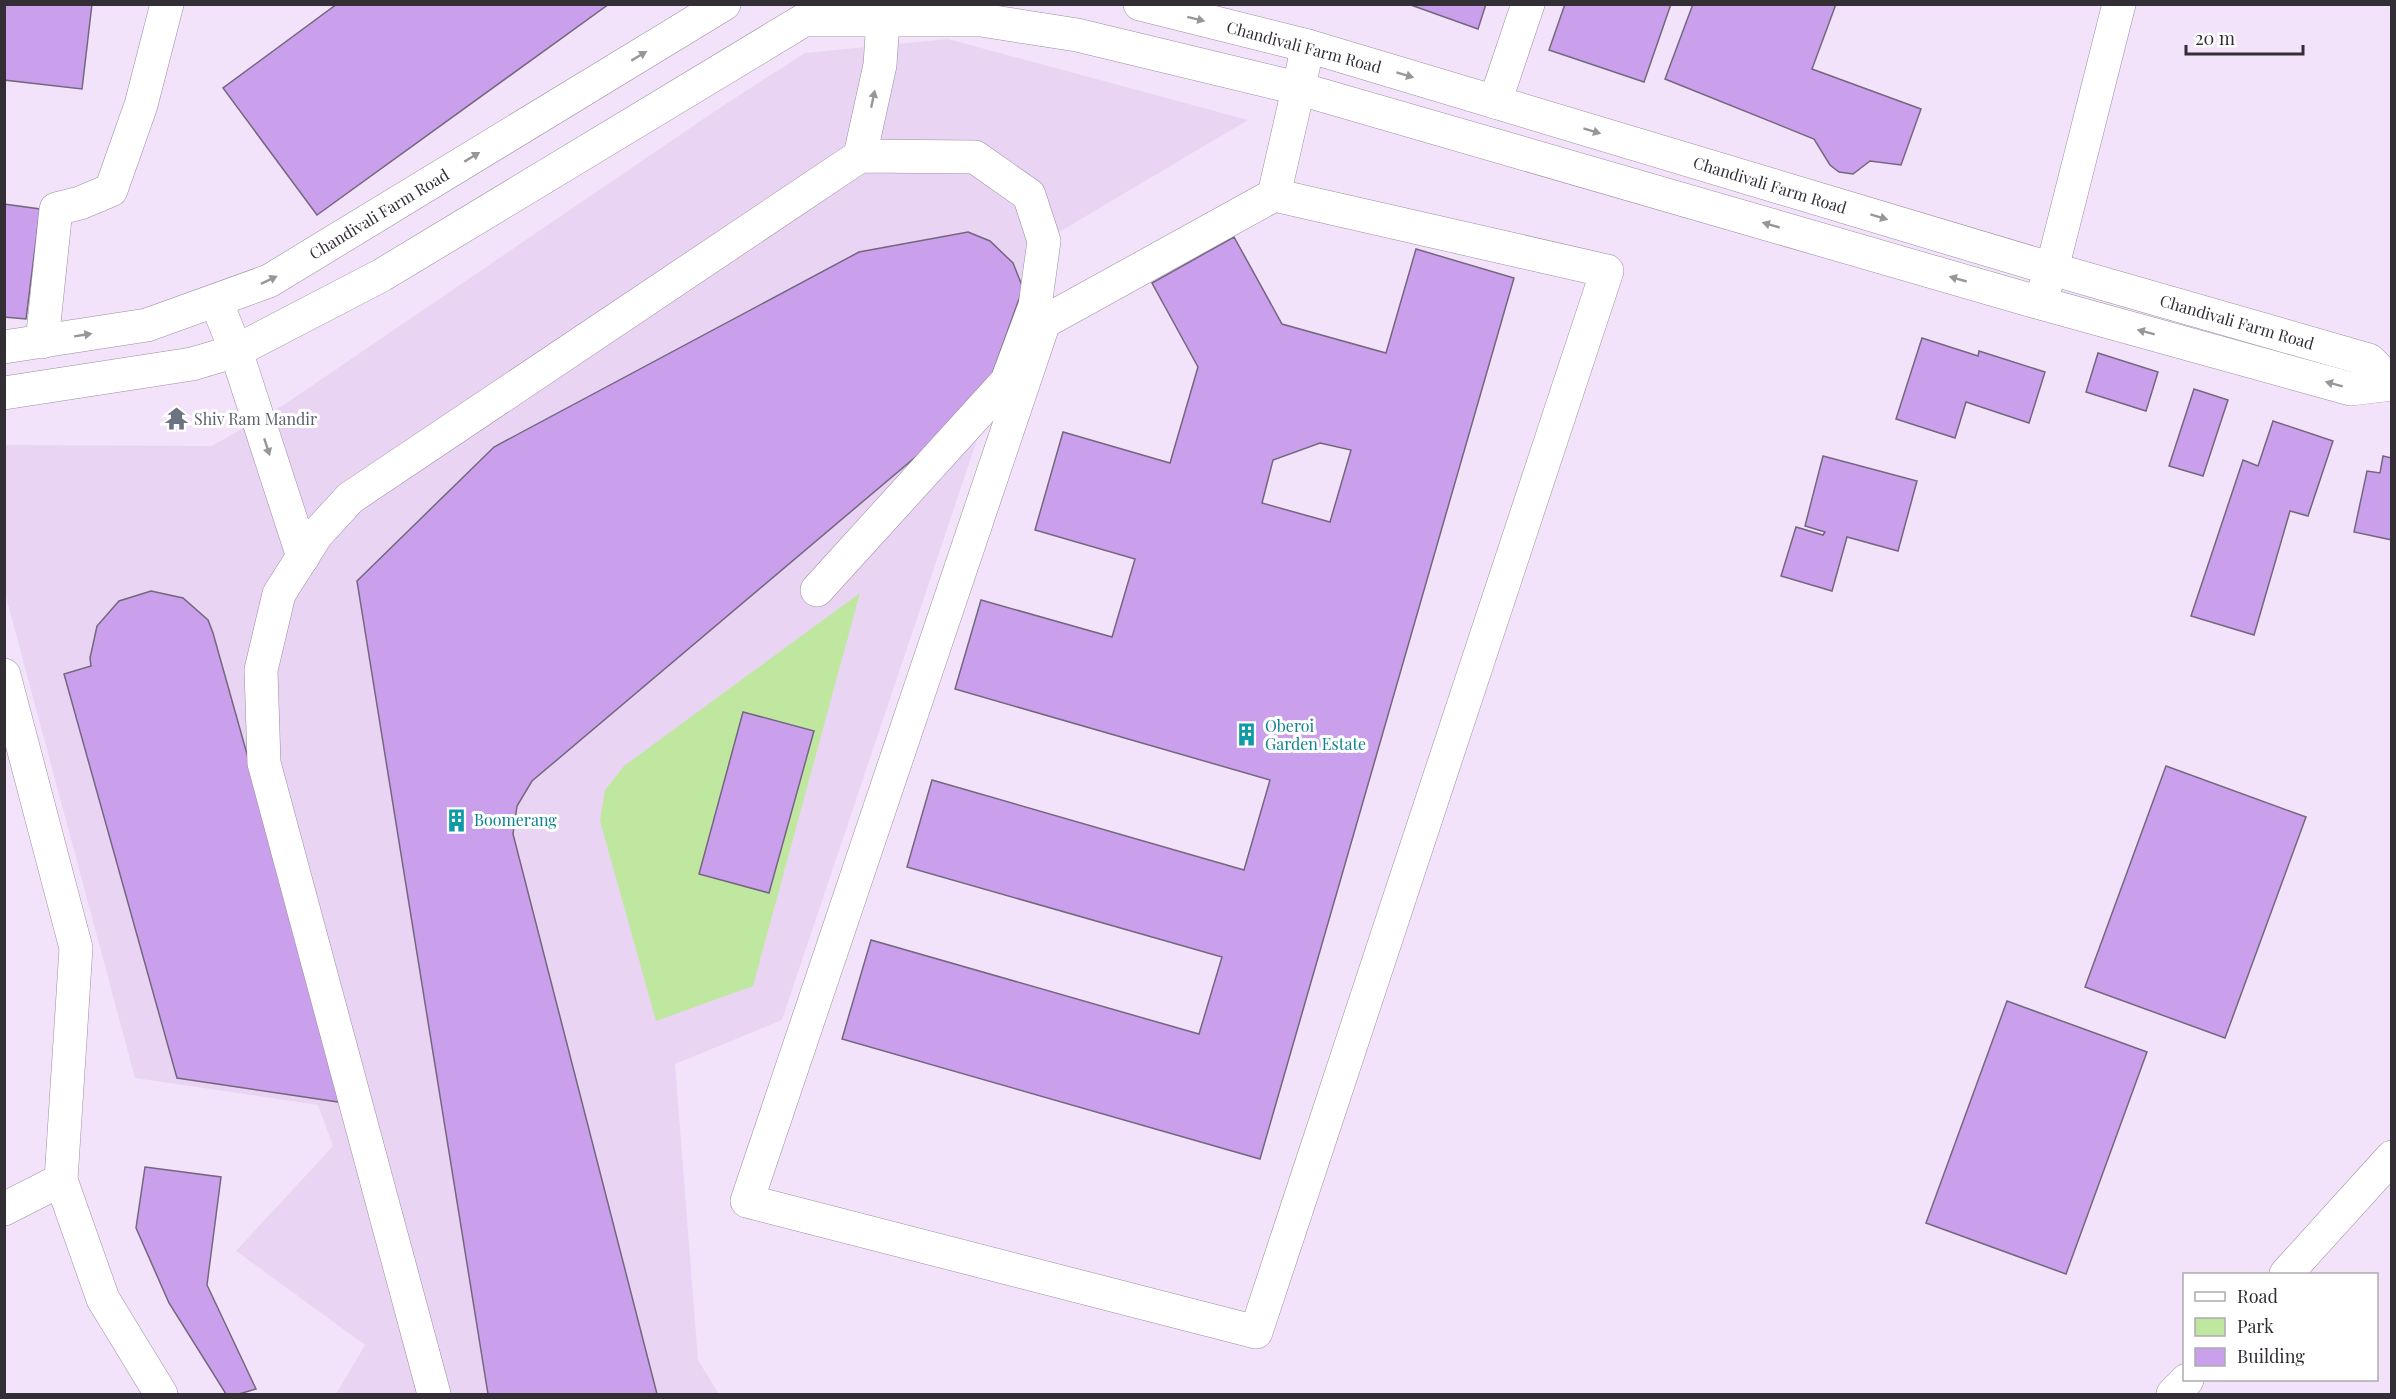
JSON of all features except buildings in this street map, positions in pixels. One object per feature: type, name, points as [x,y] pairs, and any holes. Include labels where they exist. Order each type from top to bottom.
[{"type":"street","points":[[42,342],[56,209],[80,203],[111,190],[141,105],[167,4]]},
{"type":"street","name":"Chandivali Farm Road","points":[[4,347],[147,325],[269,281],[724,4]]},
{"type":"street","name":"Chandivali Farm Road","points":[[1140,4],[1308,46],[2052,269],[2369,360],[2391,383]]},
{"type":"street","points":[[1495,102],[1528,4]]},
{"type":"street","points":[[2040,303],[2052,269],[2119,4]]},
{"type":"street","points":[[4,393],[192,364],[236,351],[382,275],[803,12],[883,20],[981,20],[1077,35],[1297,88],[2040,303],[2352,389],[2391,383]]},
{"type":"street","points":[[860,156],[880,65],[883,20]]},
{"type":"street","points":[[1274,195],[1607,271],[1256,1332],[747,1201],[1044,322],[1274,195],[1308,46]]},
{"type":"street","points":[[434,1395],[264,763],[261,670],[279,594],[317,534],[350,498],[860,156],[975,157],[1029,195],[1044,241],[1035,306],[1007,381],[817,590]]},
{"type":"street","points":[[216,301],[236,351],[303,556]]},
{"type":"street","points":[[4,675],[76,948],[61,1180],[102,1299],[161,1395]]},
{"type":"street","points":[[2288,1273],[2391,1158]]},
{"type":"street","points":[[4,1209],[61,1180]]},
{"type":"street","points":[[2173,1395],[2186,1381]]},
{"type":"shaded area","points":[[948,39],[1248,120],[1044,241],[782,1020],[675,1064],[698,1360],[719,1394],[336,1394],[365,1345],[236,1251],[333,1146],[318,1105],[135,1078],[5,593],[4,445],[212,446],[285,404],[724,105],[805,53]]},
{"type":"green space","points":[[860,593],[753,986],[656,1021],[600,821],[605,790],[624,766]]},
{"type":"place","name":"Shiv Ram Mandir","points":[[176,419]]},
{"type":"place","name":"Oberoi Garden Estate","points":[[1247,735]]},
{"type":"place","name":"Boomerang","points":[[456,820]]}]
